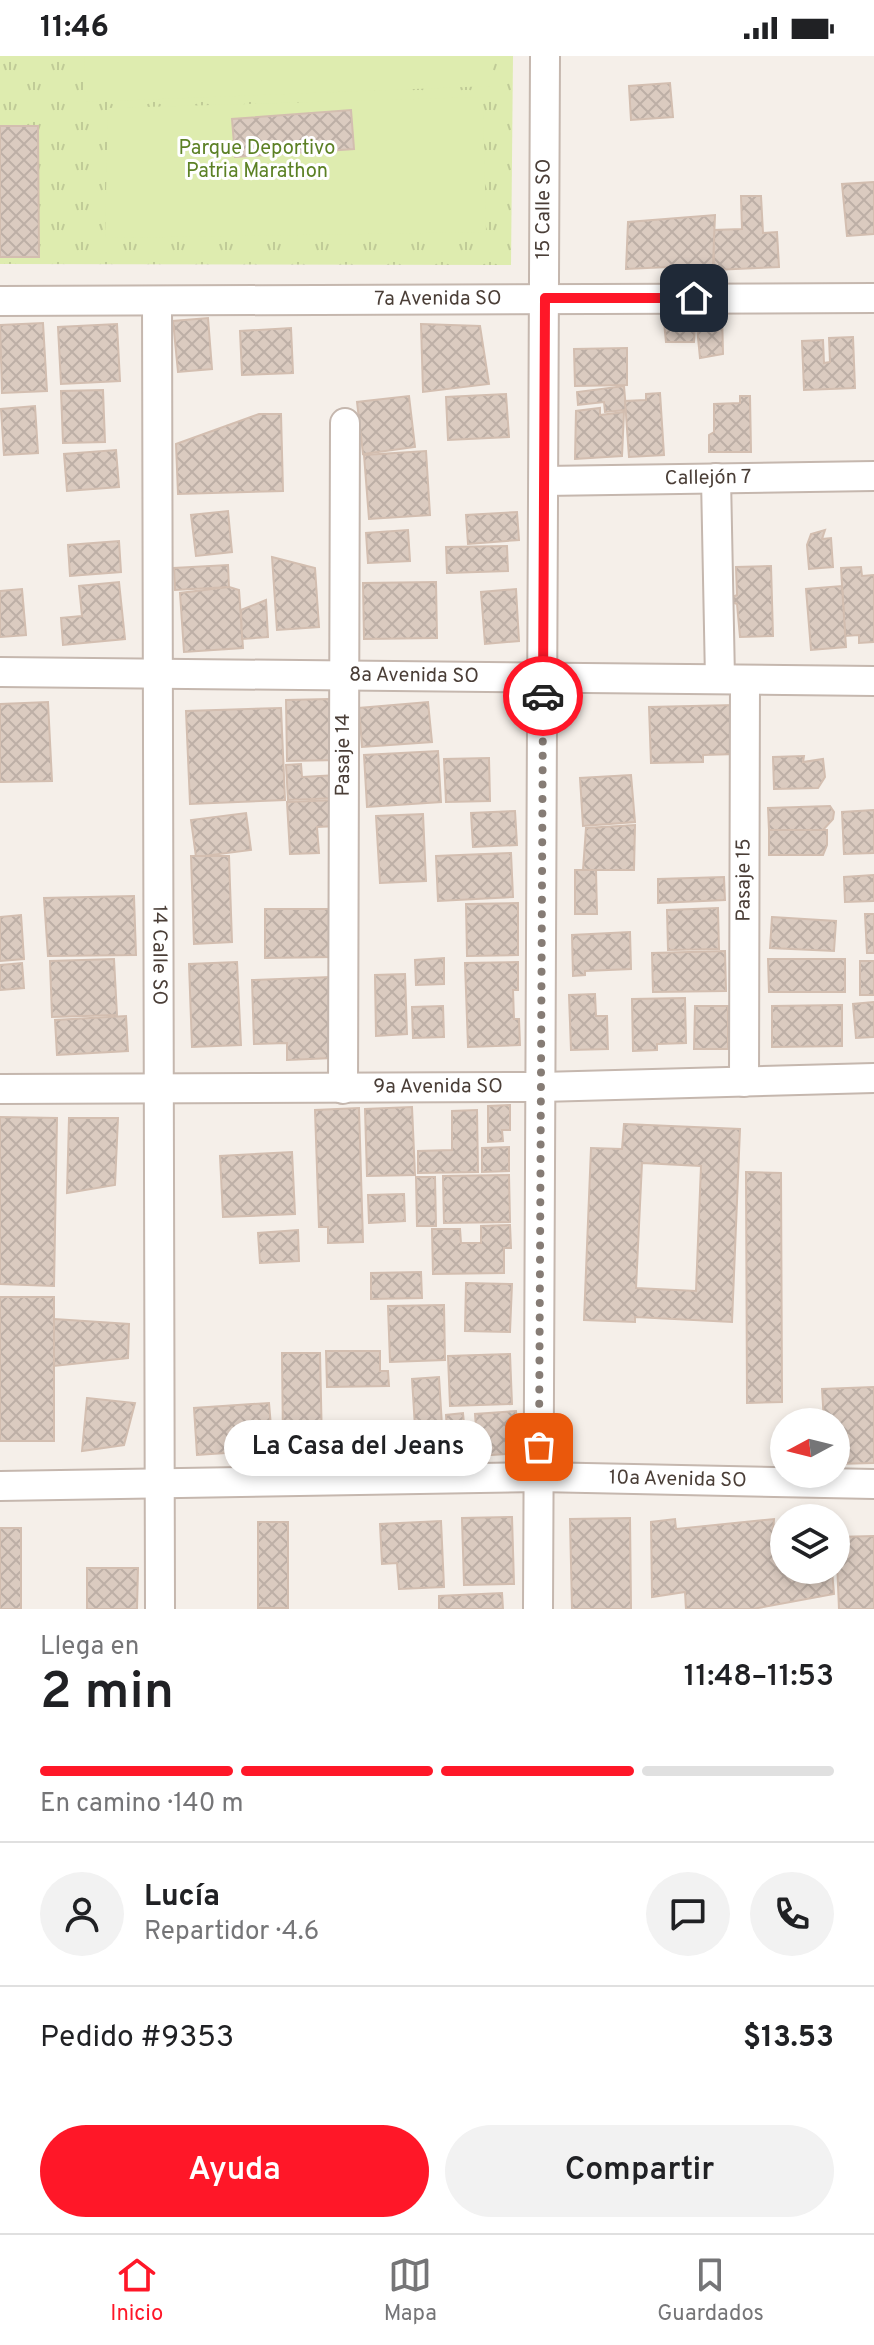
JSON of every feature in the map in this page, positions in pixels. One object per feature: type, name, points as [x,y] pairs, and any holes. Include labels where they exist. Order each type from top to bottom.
[{"type":"street","name":"15 Calle SO","points":[[538,1609],[545,56]]},
{"type":"street","name":"7a Avenida SO","points":[[0,301],[874,298]]},
{"type":"street","name":"14 Calle SO","points":[[157,301],[160,1609]]},
{"type":"street","name":"Pasaje 14","points":[[343,1089],[345,423]]},
{"type":"street","name":"Callejón 7","points":[[544,481],[874,476]]},
{"type":"street","name":"Pasaje 15","points":[[716,478],[732,680],[744,1082]]},
{"type":"street","name":"8a Avenida SO","points":[[0,672],[874,681]]},
{"type":"street","name":"9a Avenida SO","points":[[0,1089],[541,1087],[874,1078]]},
{"type":"street","name":"10a Avenida SO","points":[[0,1486],[539,1477],[874,1484]]},
{"type":"green space","name":"Parque Deportivo Patria Marathon","points":[[0,56],[513,56],[511,265],[0,264]]},
{"type":"green space","points":[[84,56],[491,56],[491,86],[85,102]]},
{"type":"green space","points":[[483,97],[486,232],[105,238],[108,108]]},
{"type":"building","points":[[670,83],[673,117],[631,120],[629,86]]},
{"type":"building","points":[[351,110],[354,149],[235,157],[232,119]]},
{"type":"building","points":[[0,126],[38,126],[39,257],[0,257]]},
{"type":"building","points":[[874,182],[874,234],[847,236],[842,184]]},
{"type":"building","points":[[741,196],[761,196],[763,233],[777,232],[779,267],[714,270],[713,230],[742,229]]},
{"type":"building","points":[[715,215],[713,265],[626,269],[628,222]]},
{"type":"building","points":[[663,312],[696,312],[694,342],[666,342]]},
{"type":"building","points":[[722,312],[723,354],[700,358],[696,317]]},
{"type":"building","points":[[208,318],[212,369],[178,372],[173,321]]},
{"type":"building","points":[[43,323],[47,391],[2,393],[0,325]]},
{"type":"building","points":[[117,324],[120,381],[61,384],[58,327]]},
{"type":"building","points":[[421,324],[480,326],[489,384],[423,392]]},
{"type":"building","points":[[291,328],[293,373],[242,375],[240,331]]},
{"type":"building","points":[[853,337],[855,388],[804,390],[802,341],[823,340],[824,363],[830,362],[829,338]]},
{"type":"building","points":[[627,348],[627,385],[575,386],[574,349]]},
{"type":"building","points":[[624,386],[626,410],[605,412],[604,402],[578,405],[577,392]]},
{"type":"building","points":[[103,390],[105,442],[63,443],[61,391]]},
{"type":"building","points":[[660,393],[664,455],[629,457],[625,401],[646,400],[646,394]]},
{"type":"building","points":[[506,394],[509,437],[448,440],[446,397]]},
{"type":"building","points":[[409,396],[415,447],[363,454],[357,402]]},
{"type":"building","points":[[740,396],[750,396],[751,452],[709,452],[709,435],[714,432],[714,404],[740,403]]},
{"type":"building","points":[[35,406],[38,453],[4,455],[1,409]]},
{"type":"building","points":[[600,408],[600,415],[624,412],[622,456],[575,459],[576,411]]},
{"type":"building","points":[[259,414],[281,414],[283,491],[178,494],[176,444]]},
{"type":"building","points":[[116,450],[119,487],[67,491],[64,454]]},
{"type":"building","points":[[426,451],[430,515],[369,519],[364,455]]},
{"type":"building","points":[[228,511],[232,552],[196,556],[191,515]]},
{"type":"building","points":[[517,512],[519,540],[468,544],[466,515]]},
{"type":"building","points":[[408,530],[410,561],[368,563],[366,533]]},
{"type":"building","points":[[825,530],[822,539],[831,538],[833,567],[809,569],[807,545],[811,534]]},
{"type":"building","points":[[119,541],[121,572],[70,576],[68,545]]},
{"type":"building","points":[[507,546],[508,571],[447,573],[446,547]]},
{"type":"building","points":[[272,557],[315,568],[319,627],[277,630]]},
{"type":"building","points":[[228,565],[229,587],[175,590],[174,568]]},
{"type":"building","points":[[771,566],[773,636],[740,637],[737,604],[726,600],[737,595],[736,567]]},
{"type":"building","points":[[861,567],[862,576],[874,575],[874,642],[859,643],[859,635],[845,636],[841,568]]},
{"type":"building","points":[[119,582],[125,639],[63,645],[61,618],[82,616],[79,586]]},
{"type":"building","points":[[436,582],[437,638],[364,639],[363,583]]},
{"type":"building","points":[[842,586],[846,647],[811,650],[806,589]]},
{"type":"building","points":[[229,587],[239,590],[243,648],[184,652],[180,593]]},
{"type":"building","points":[[22,589],[26,635],[0,637],[0,591]]},
{"type":"building","points":[[516,589],[519,641],[485,644],[481,592]]},
{"type":"building","points":[[266,600],[268,637],[242,639],[241,610]]},
{"type":"building","points":[[329,699],[339,706],[340,760],[287,761],[286,700]]},
{"type":"building","points":[[48,702],[52,781],[0,782],[0,704]]},
{"type":"building","points":[[428,702],[432,742],[362,747],[359,708]]},
{"type":"building","points":[[735,705],[736,754],[703,755],[703,762],[651,763],[649,707]]},
{"type":"building","points":[[281,708],[285,800],[190,804],[186,711]]},
{"type":"building","points":[[438,751],[441,802],[367,807],[364,755]]},
{"type":"building","points":[[804,756],[803,762],[823,759],[825,777],[818,788],[774,789],[773,757]]},
{"type":"building","points":[[489,758],[490,801],[446,802],[444,759]]},
{"type":"building","points":[[301,764],[302,777],[337,775],[338,798],[288,800],[286,765]]},
{"type":"building","points":[[631,775],[635,822],[583,826],[580,778]]},
{"type":"building","points":[[335,800],[336,826],[317,827],[319,853],[290,854],[287,802]]},
{"type":"building","points":[[830,806],[834,812],[833,819],[823,830],[769,830],[768,808]]},
{"type":"building","points":[[874,810],[874,853],[844,854],[842,812]]},
{"type":"building","points":[[515,811],[517,845],[473,847],[471,813]]},
{"type":"building","points":[[246,813],[251,850],[196,857],[191,820]]},
{"type":"building","points":[[423,814],[426,881],[380,883],[376,816]]},
{"type":"building","points":[[635,825],[634,870],[583,870],[586,828]]},
{"type":"building","points":[[769,830],[827,830],[827,845],[823,855],[769,855]]},
{"type":"building","points":[[511,853],[513,897],[438,901],[436,856]]},
{"type":"building","points":[[191,856],[229,856],[232,942],[194,944]]},
{"type":"building","points":[[575,870],[596,870],[597,914],[575,914]]},
{"type":"building","points":[[874,875],[874,901],[845,902],[844,877]]},
{"type":"building","points":[[724,877],[725,900],[658,903],[658,879]]},
{"type":"building","points":[[134,896],[136,955],[48,956],[44,898]]},
{"type":"building","points":[[518,903],[518,955],[467,956],[466,904]]},
{"type":"building","points":[[718,908],[719,949],[668,950],[667,910]]},
{"type":"building","points":[[265,909],[334,909],[334,957],[265,958]]},
{"type":"building","points":[[865,914],[874,914],[874,953],[867,953]]},
{"type":"building","points":[[21,915],[24,959],[0,961],[0,917]]},
{"type":"building","points":[[772,917],[836,921],[834,951],[770,948]]},
{"type":"building","points":[[630,932],[631,969],[585,971],[585,975],[573,976],[572,935]]},
{"type":"building","points":[[725,951],[726,991],[653,992],[652,953]]},
{"type":"building","points":[[444,958],[444,984],[416,985],[415,960]]},
{"type":"building","points":[[114,959],[117,1015],[52,1017],[50,961]]},
{"type":"building","points":[[768,959],[845,959],[845,992],[769,992]]},
{"type":"building","points":[[860,961],[874,961],[874,995],[860,995]]},
{"type":"building","points":[[237,962],[241,1045],[192,1047],[189,964]]},
{"type":"building","points":[[518,962],[518,990],[513,990],[514,1019],[519,1019],[520,1045],[468,1047],[465,963]]},
{"type":"building","points":[[22,963],[24,988],[0,990],[0,965]]},
{"type":"building","points":[[405,974],[407,1034],[376,1036],[375,975]]},
{"type":"building","points":[[330,977],[333,1058],[287,1060],[287,1043],[254,1044],[252,980]]},
{"type":"building","points":[[595,994],[596,1016],[607,1016],[608,1049],[571,1050],[569,995]]},
{"type":"building","points":[[685,998],[686,1043],[657,1044],[657,1050],[633,1051],[632,999]]},
{"type":"building","points":[[874,1002],[874,1037],[856,1038],[853,1004]]},
{"type":"building","points":[[842,1005],[842,1046],[772,1047],[772,1006]]},
{"type":"building","points":[[443,1006],[444,1037],[413,1038],[412,1007]]},
{"type":"building","points":[[695,1006],[728,1006],[728,1049],[694,1049]]},
{"type":"building","points":[[126,1016],[128,1051],[57,1055],[55,1020]]},
{"type":"building","points":[[510,1105],[510,1130],[502,1130],[503,1141],[488,1142],[488,1106]]},
{"type":"building","points":[[412,1107],[415,1175],[367,1176],[365,1109]]},
{"type":"building","points":[[359,1108],[363,1242],[328,1243],[328,1227],[319,1227],[315,1110]]},
{"type":"building","points":[[477,1110],[478,1172],[418,1173],[418,1151],[452,1150],[452,1111]]},
{"type":"building","points":[[0,1117],[57,1118],[54,1286],[0,1284]]},
{"type":"building","points":[[69,1118],[118,1118],[115,1185],[67,1193]]},
{"type":"building","points":[[624,1124],[740,1129],[732,1322],[635,1317],[635,1322],[584,1320],[591,1148],[622,1149]],"holes":[[[642,1163],[701,1166],[696,1291],[636,1288]]]},
{"type":"building","points":[[509,1147],[509,1171],[482,1172],[482,1148]]},
{"type":"building","points":[[292,1152],[295,1214],[223,1217],[220,1156]]},
{"type":"building","points":[[746,1172],[781,1173],[782,1402],[747,1403]]},
{"type":"building","points":[[509,1175],[510,1222],[444,1223],[443,1176]]},
{"type":"building","points":[[416,1177],[435,1177],[436,1226],[417,1226]]},
{"type":"building","points":[[404,1194],[405,1221],[369,1223],[368,1195]]},
{"type":"building","points":[[510,1225],[511,1248],[504,1248],[504,1273],[433,1274],[432,1229],[460,1229],[461,1243],[481,1243],[481,1226]]},
{"type":"building","points":[[298,1230],[299,1261],[260,1263],[258,1233]]},
{"type":"building","points":[[421,1272],[422,1298],[371,1299],[371,1273]]},
{"type":"building","points":[[466,1283],[512,1284],[510,1332],[465,1331]]},
{"type":"building","points":[[0,1297],[54,1297],[54,1441],[0,1441]]},
{"type":"building","points":[[444,1305],[445,1360],[390,1362],[388,1306]]},
{"type":"building","points":[[54,1319],[129,1324],[128,1358],[54,1366]]},
{"type":"building","points":[[326,1351],[380,1351],[380,1371],[388,1371],[389,1386],[327,1387]]},
{"type":"building","points":[[282,1353],[320,1353],[322,1444],[283,1444]]},
{"type":"building","points":[[510,1354],[512,1404],[450,1406],[448,1356]]},
{"type":"building","points":[[439,1377],[443,1442],[416,1443],[412,1379]]},
{"type":"building","points":[[874,1387],[874,1463],[850,1464],[850,1408],[823,1408],[822,1389]]},
{"type":"building","points":[[87,1398],[135,1403],[124,1445],[82,1451]]},
{"type":"building","points":[[269,1403],[273,1450],[197,1455],[194,1408]]},
{"type":"building","points":[[516,1411],[519,1453],[478,1456],[475,1414]]},
{"type":"building","points":[[463,1413],[466,1445],[448,1445],[446,1415]]},
{"type":"building","points":[[512,1517],[514,1584],[464,1585],[462,1518]]},
{"type":"building","points":[[630,1518],[631,1609],[572,1609],[570,1519]]},
{"type":"building","points":[[675,1519],[676,1529],[770,1519],[770,1584],[833,1584],[834,1594],[753,1609],[686,1609],[685,1592],[652,1597],[651,1522]]},
{"type":"building","points":[[441,1521],[444,1587],[399,1589],[397,1563],[382,1564],[380,1524]]},
{"type":"building","points":[[258,1522],[288,1522],[288,1608],[258,1608]]},
{"type":"building","points":[[0,1528],[21,1528],[21,1609],[0,1609]]},
{"type":"building","points":[[874,1536],[874,1609],[839,1609],[838,1584],[850,1584],[850,1537]]},
{"type":"building","points":[[87,1568],[138,1568],[137,1609],[87,1609]]},
{"type":"building","points":[[502,1593],[503,1609],[439,1609],[439,1596]]},
{"type":"way so far","points":[[539,1447],[543,696]]},
{"type":"place","name":"La Casa del Jeans","points":[[539,1447]]},
{"type":"route","points":[[543,696],[545,298],[694,298]]}]
